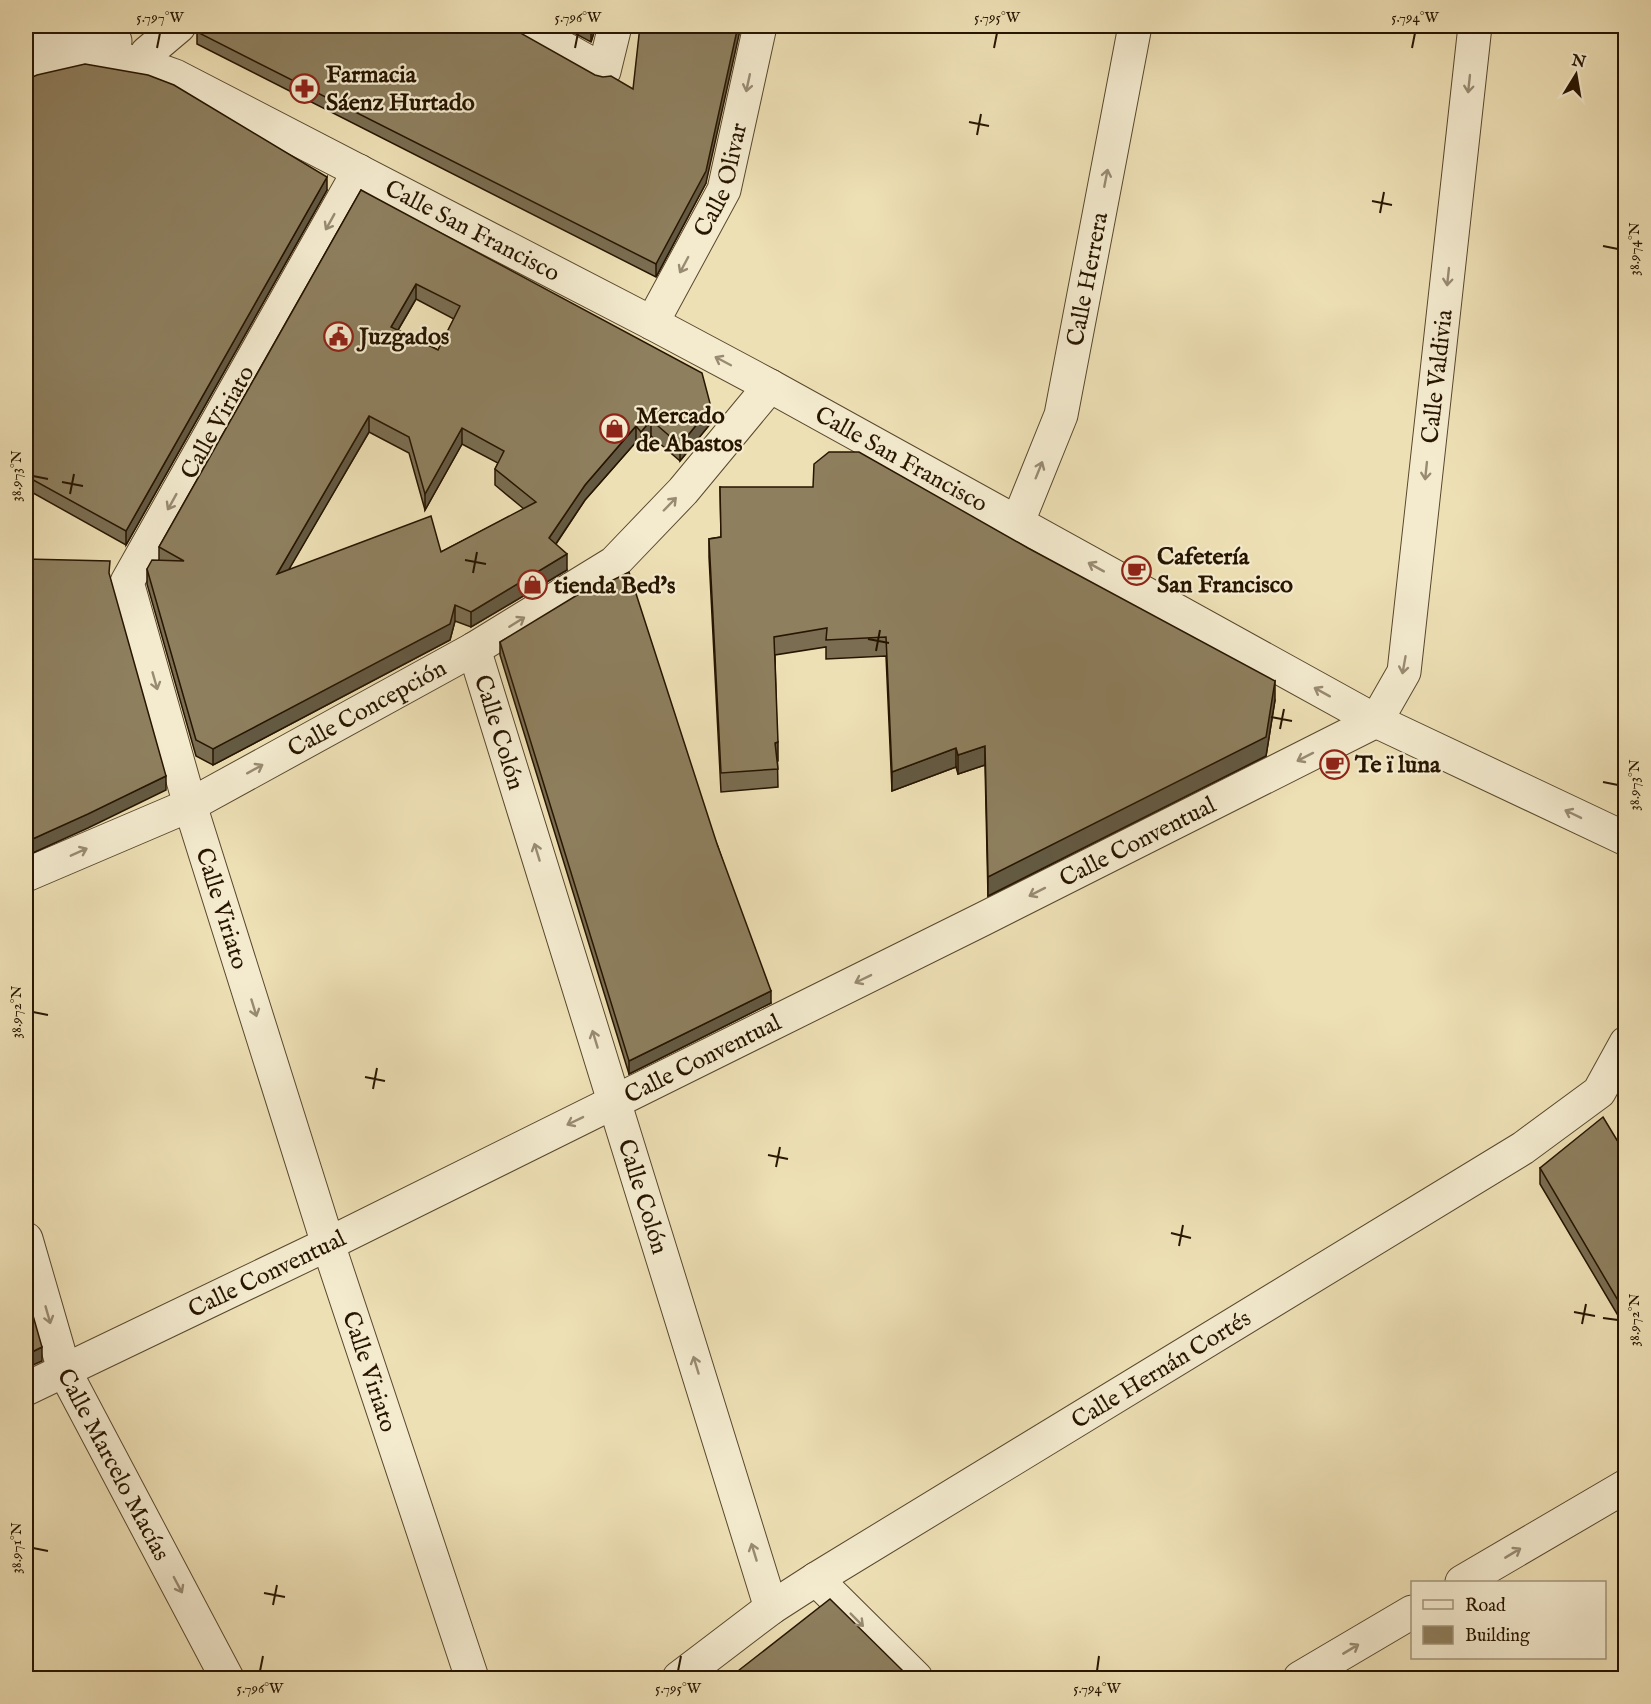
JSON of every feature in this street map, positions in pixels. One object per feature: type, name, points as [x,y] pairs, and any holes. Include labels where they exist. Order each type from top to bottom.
[{"type":"street","points":[[147,53],[179,26]]},
{"type":"street","points":[[524,26],[604,71],[615,26]]},
{"type":"street","name":"Calle Olivar","points":[[652,323],[724,190],[760,26]]},
{"type":"street","name":"Calle Herrera","points":[[1017,524],[1061,415],[1136,26]]},
{"type":"street","name":"Calle Valdivia","points":[[1376,722],[1404,672],[1475,26]]},
{"type":"street","points":[[26,30],[119,33],[175,76]]},
{"type":"street","points":[[26,62],[47,56],[84,53],[145,65],[175,76]]},
{"type":"street","name":"Calle San Francisco","points":[[175,76],[770,386],[1376,722],[1626,839]]},
{"type":"street","name":"Calle Viriato","points":[[359,171],[127,582],[190,805],[328,1244],[472,1678]]},
{"type":"street","name":"Calle Concepción","points":[[26,875],[190,805],[474,649],[614,563],[683,491],[770,386]]},
{"type":"street","name":"Calle Colón","points":[[474,649],[771,1608]]},
{"type":"street","name":"Calle Conventual","points":[[26,1389],[328,1244],[1376,722]]},
{"type":"street","name":"Calle Hernán Cortés","points":[[679,1678],[771,1608],[816,1579],[1523,1148],[1599,1092],[1626,1043]]},
{"type":"street","name":"Calle Marcelo Macías","points":[[26,1239],[64,1370],[227,1678]]},
{"type":"street","points":[[1464,1581],[1626,1486]]},
{"type":"street","points":[[816,1579],[916,1678]]},
{"type":"street","points":[[1300,1678],[1411,1613]]},
{"type":"building","points":[[205,26],[511,26],[595,75],[611,76],[633,89],[640,26],[738,26],[706,171],[656,264],[197,32]]},
{"type":"building","points":[[85,64],[148,75],[174,85],[327,177],[126,531],[26,476],[26,80],[37,75]]},
{"type":"building","points":[[361,190],[702,373],[711,407],[680,445],[651,420],[641,432],[636,426],[585,485],[549,538],[567,554],[471,612],[455,605],[450,624],[213,749],[196,740],[147,569],[152,560],[184,561],[159,547]],"holes":[[[416,284],[460,306],[438,350],[391,327]],[[369,416],[409,437],[425,494],[462,428],[504,451],[495,469],[536,502],[441,552],[431,516],[277,574]]]},
{"type":"building","points":[[829,452],[859,452],[1028,548],[1275,681],[1266,737],[988,877],[985,746],[958,755],[956,748],[892,772],[886,637],[826,640],[827,628],[774,637],[778,742],[775,743],[778,769],[721,773],[709,539],[721,537],[720,487],[813,487],[814,464]]},
{"type":"building","points":[[26,559],[110,561],[109,573],[166,776],[26,842]]},
{"type":"building","points":[[629,572],[717,844],[771,991],[629,1061],[500,642],[597,583],[601,586]]},
{"type":"building","points":[[1603,1117],[1626,1155],[1626,1314],[1540,1168]]},
{"type":"building","points":[[26,1291],[42,1347],[26,1355]]},
{"type":"building","points":[[830,1599],[903,1671],[912,1676],[922,1675],[925,1678],[729,1678]]},
{"type":"place","name":"Farmacia Sáenz Hurtado","points":[[305,88]]},
{"type":"place","name":"Juzgados","points":[[338,336]]},
{"type":"place","name":"Mercado de Abastos","points":[[615,429]]},
{"type":"place","name":"Cafetería San Francisco","points":[[1136,570]]},
{"type":"place","name":"tienda Bed's","points":[[533,585]]},
{"type":"place","name":"Te ï luna","points":[[1334,764]]}]
